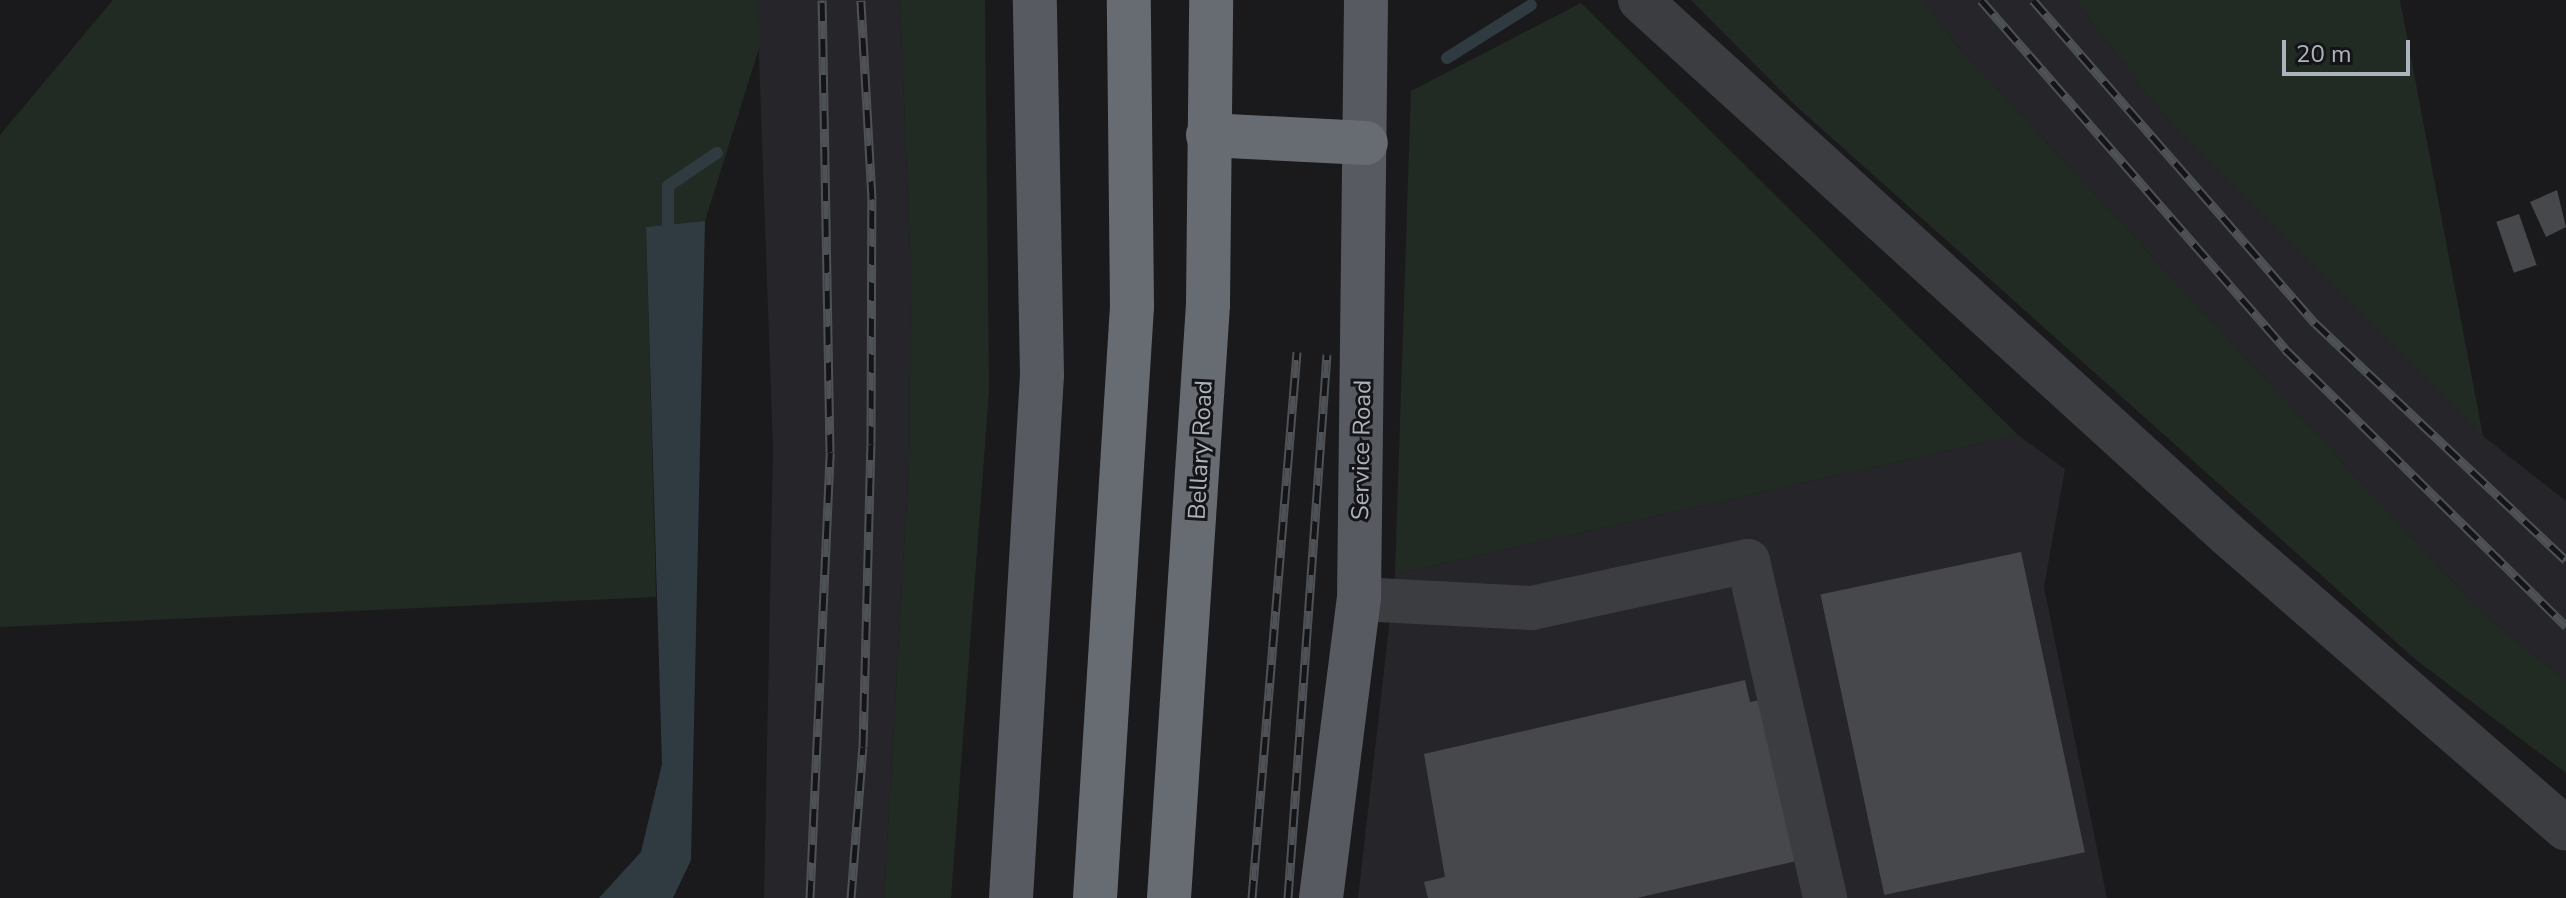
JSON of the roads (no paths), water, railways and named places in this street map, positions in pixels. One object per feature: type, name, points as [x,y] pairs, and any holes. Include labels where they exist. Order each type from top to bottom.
[{"type":"highway","points":[[1095,898],[1131,322],[1129,0]]},
{"type":"highway","name":"Bellary Road","points":[[1169,898],[1196,546],[1211,0]]},
{"type":"highway","points":[[1208,139],[1366,143]]},
{"type":"main road","points":[[1011,898],[1042,375],[1035,0]]},
{"type":"main road","name":"Service Road","points":[[1321,898],[1359,599],[1366,0]]},
{"type":"street","points":[[1640,0],[2227,534],[2566,829]]},
{"type":"street","points":[[1359,599],[1532,608],[1748,561],[1825,898]]},
{"type":"waterway","points":[[1447,58],[1531,5]]},
{"type":"waterway","points":[[668,239],[668,186],[717,153]]},
{"type":"railway","points":[[810,898],[830,452],[822,0]]},
{"type":"railway","points":[[851,898],[863,747],[871,444],[872,199],[861,0]]},
{"type":"railway","points":[[1981,0],[2285,349],[2566,626]]},
{"type":"railway","points":[[2033,0],[2315,323],[2566,560]]},
{"type":"railway","points":[[1252,898],[1297,352]]},
{"type":"railway","points":[[1288,898],[1327,354]]}]
